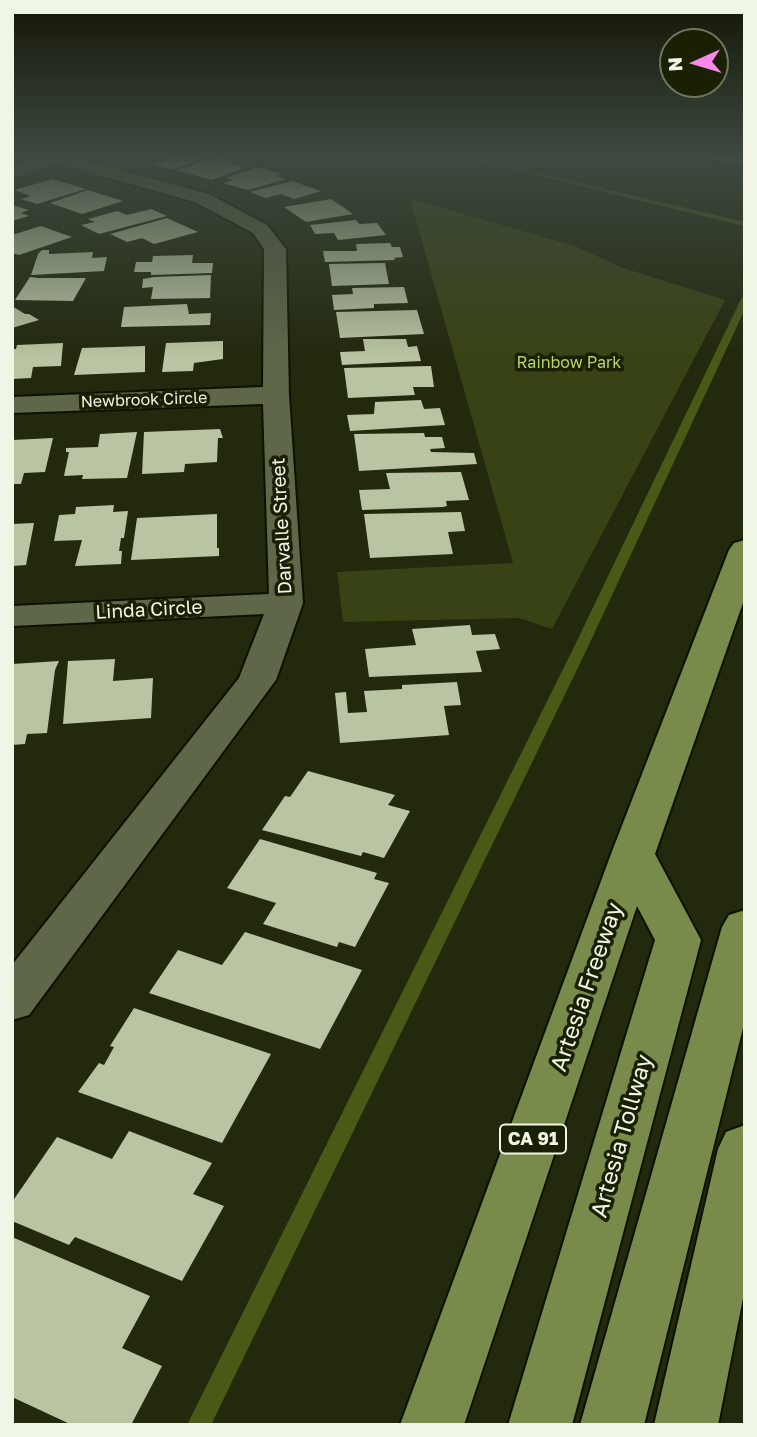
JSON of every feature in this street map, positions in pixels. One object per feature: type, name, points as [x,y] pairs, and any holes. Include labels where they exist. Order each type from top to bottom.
[{"type":"highway","name":"Artesia Freeway","points":[[432,1425],[634,854],[745,550]]},
{"type":"highway","name":"Artesia Tollway","points":[[540,1425],[678,940],[634,854]]},
{"type":"highway","points":[[612,1425],[745,927]]},
{"type":"highway","points":[[686,1425],[745,1149]]},
{"type":"street","name":"Darvalle Street","points":[[12,1001],[257,680],[286,603],[276,395],[275,249],[260,229],[251,224]]},
{"type":"street","name":"Newbrook Circle","points":[[12,405],[276,395]]},
{"type":"street","name":"Linda Circle","points":[[12,616],[286,603]]},
{"type":"green space","name":"Rainbow Park","points":[[417,224],[498,224],[575,246],[623,268],[725,300],[552,629],[519,618],[343,622],[337,572],[513,563]]},
{"type":"building","points":[[85,224],[137,224],[99,234],[81,225]]},
{"type":"building","points":[[145,224],[180,224],[198,232],[154,244],[142,238],[127,242],[110,234]]},
{"type":"building","points":[[378,224],[386,235],[338,240],[334,233],[315,234],[310,225]]},
{"type":"building","points":[[41,226],[72,237],[19,255],[12,253],[12,235]]},
{"type":"building","points":[[390,243],[392,247],[400,247],[403,257],[394,258],[395,260],[325,262],[323,251],[357,251],[356,244]]},
{"type":"building","points":[[42,250],[49,250],[49,254],[93,252],[92,258],[107,257],[104,271],[31,275]]},
{"type":"building","points":[[193,255],[192,263],[213,263],[212,273],[151,275],[151,272],[134,272],[136,262],[152,262],[153,256]]},
{"type":"building","points":[[385,263],[389,284],[332,286],[329,264]]},
{"type":"building","points":[[211,275],[210,298],[151,299],[153,287],[142,288],[143,279]]},
{"type":"building","points":[[30,277],[86,278],[73,301],[15,300]]},
{"type":"building","points":[[404,287],[408,303],[374,304],[374,308],[334,310],[332,295],[353,294],[352,288]]},
{"type":"building","points":[[187,304],[189,314],[211,313],[210,325],[121,327],[124,307]]},
{"type":"building","points":[[12,306],[25,314],[39,320],[12,328]]},
{"type":"building","points":[[417,310],[424,334],[340,338],[336,312]]},
{"type":"building","points":[[363,339],[406,339],[408,347],[417,346],[421,361],[342,365],[340,352],[365,351]]},
{"type":"building","points":[[223,341],[223,359],[194,363],[193,371],[162,372],[166,343]]},
{"type":"building","points":[[63,343],[61,366],[33,367],[31,378],[12,379],[12,349],[16,349],[17,345]]},
{"type":"building","points":[[145,346],[145,372],[74,375],[82,348]]},
{"type":"building","points":[[431,366],[434,387],[413,387],[415,395],[348,398],[344,368]]},
{"type":"building","points":[[421,400],[424,409],[440,408],[445,425],[350,431],[347,415],[374,414],[375,402]]},
{"type":"building","points":[[220,429],[223,438],[218,438],[217,462],[185,464],[184,472],[142,474],[144,432]]},
{"type":"building","points":[[137,432],[127,478],[82,479],[83,475],[64,476],[69,452],[66,452],[66,448],[98,447],[100,434]]},
{"type":"building","points":[[424,433],[425,437],[442,437],[445,448],[430,449],[431,452],[474,453],[477,464],[359,471],[354,434]]},
{"type":"building","points":[[53,438],[45,472],[24,473],[21,484],[12,484],[12,440]]},
{"type":"building","points":[[461,472],[469,500],[446,501],[447,506],[443,507],[362,510],[359,490],[390,489],[386,473]]},
{"type":"building","points":[[114,505],[113,512],[128,511],[119,551],[122,551],[121,564],[75,566],[82,540],[54,541],[59,515],[75,514],[76,507]]},
{"type":"building","points":[[461,512],[465,531],[448,532],[453,554],[370,558],[364,514]]},
{"type":"building","points":[[217,514],[219,556],[131,560],[137,518]]},
{"type":"building","points":[[34,523],[26,565],[12,566],[12,524]]},
{"type":"building","points":[[470,625],[472,635],[495,634],[500,649],[476,651],[482,672],[369,677],[365,649],[416,645],[412,629]]},
{"type":"building","points":[[115,659],[113,681],[153,678],[151,718],[63,724],[68,661]]},
{"type":"building","points":[[59,661],[55,670],[47,733],[27,734],[25,744],[12,745],[12,664]]},
{"type":"building","points":[[457,682],[461,705],[444,706],[449,735],[340,743],[335,693],[346,692],[348,713],[367,712],[364,691],[402,689],[402,685]]},
{"type":"building","points":[[308,771],[395,795],[388,805],[410,811],[384,858],[363,852],[361,856],[262,830],[285,796],[290,797]]},
{"type":"building","points":[[260,839],[377,873],[374,879],[389,883],[355,947],[339,942],[337,947],[263,924],[276,903],[227,888]]},
{"type":"building","points":[[245,932],[362,970],[320,1049],[149,993],[178,950],[222,965]]},
{"type":"building","points":[[134,1008],[271,1054],[222,1143],[78,1092],[99,1063],[104,1065],[114,1047],[110,1046]]},
{"type":"building","points":[[129,1131],[212,1163],[193,1194],[224,1206],[182,1281],[75,1237],[69,1245],[12,1221],[12,1202],[57,1137],[112,1159]]},
{"type":"building","points":[[12,1237],[150,1296],[122,1348],[162,1366],[131,1425],[72,1425],[12,1397]]},
{"type":"waterway","points":[[199,1425],[580,649],[745,299]]}]
